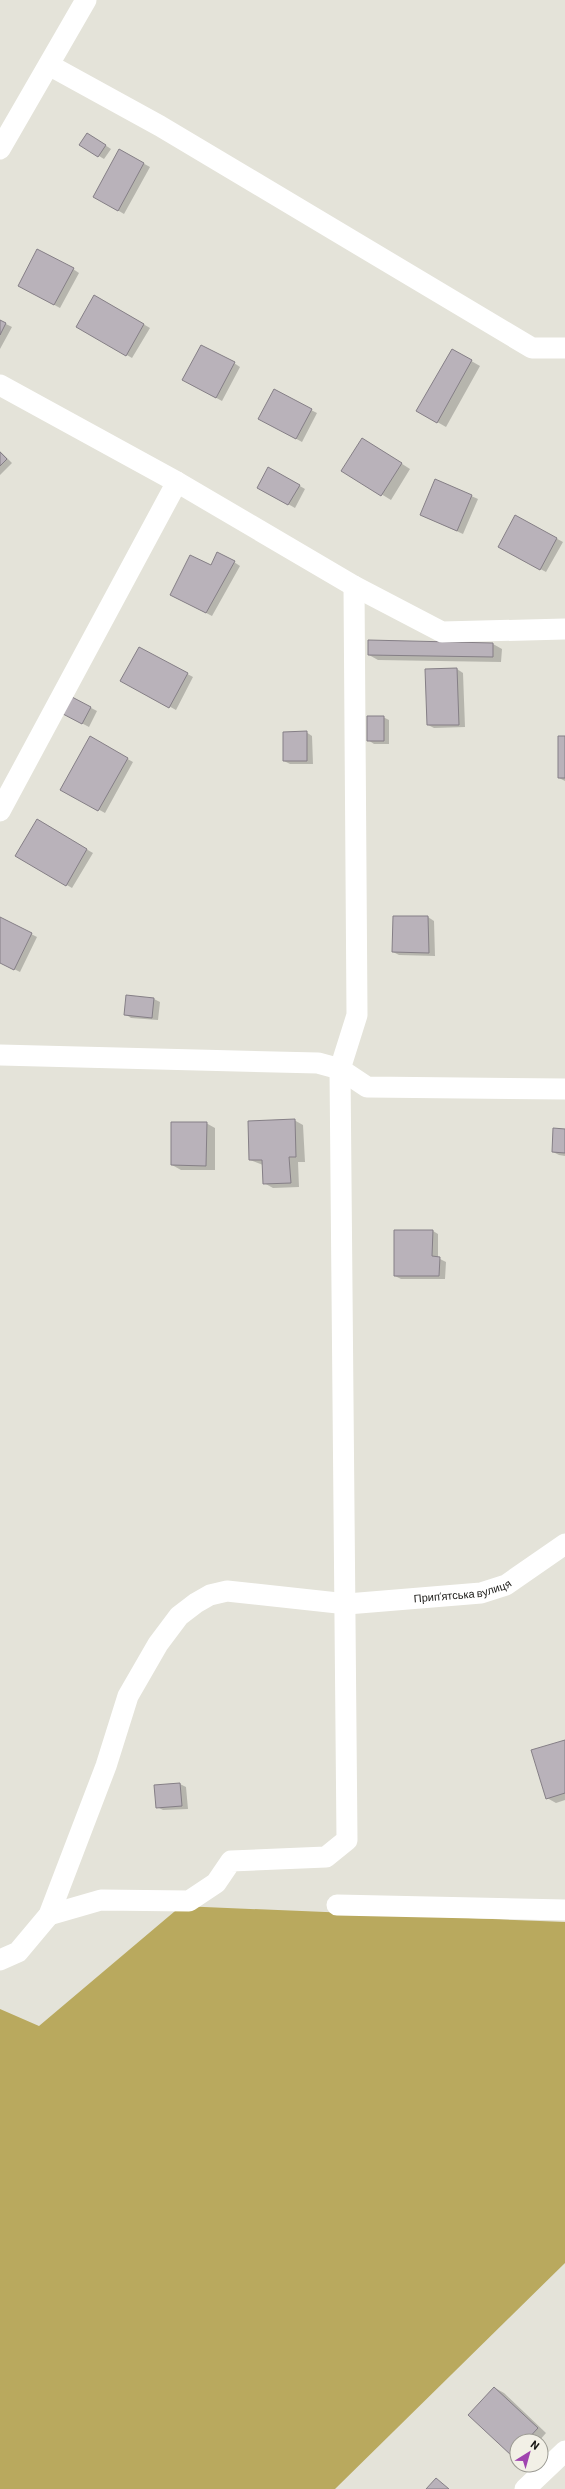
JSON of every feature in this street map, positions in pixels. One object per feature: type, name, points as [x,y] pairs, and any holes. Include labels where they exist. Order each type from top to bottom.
[{"type":"street","points":[[0,149],[86,0]]},
{"type":"street","points":[[49,65],[160,126],[532,348],[565,348]]},
{"type":"street","points":[[0,385],[177,482],[354,586],[442,632],[565,629]]},
{"type":"street","points":[[0,811],[177,482]]},
{"type":"street","points":[[0,1960],[18,1952],[50,1915],[101,1900],[188,1901],[216,1882],[231,1862],[326,1857],[348,1840],[347,1604],[340,1069],[358,1015],[354,586]]},
{"type":"street","points":[[0,1055],[318,1063],[340,1069],[367,1087],[565,1089]]},
{"type":"street","name":"Прип’ятська вулиця","points":[[50,1915],[106,1766],[128,1696],[158,1644],[179,1616],[210,1595],[227,1591],[347,1604],[481,1593],[506,1585],[565,1544]]},
{"type":"street","points":[[337,1905],[565,1910]]},
{"type":"street","points":[[525,2489],[565,2451]]},
{"type":"shaded area","points":[[181,1906],[565,1922],[565,2263],[335,2489],[0,2489],[0,2009],[39,2026]]},
{"type":"building","points":[[87,133],[106,145],[98,157],[79,145]]},
{"type":"building","points":[[119,149],[144,163],[118,211],[93,197]]},
{"type":"building","points":[[37,249],[74,268],[54,305],[18,286]]},
{"type":"building","points":[[94,295],[144,324],[126,356],[76,327]]},
{"type":"building","points":[[0,320],[6,323],[0,335]]},
{"type":"building","points":[[201,345],[235,362],[216,398],[182,380]]},
{"type":"building","points":[[452,349],[472,360],[437,423],[416,411]]},
{"type":"building","points":[[274,389],[312,409],[296,439],[258,419]]},
{"type":"building","points":[[362,438],[402,463],[381,496],[341,471]]},
{"type":"building","points":[[0,452],[7,459],[0,466]]},
{"type":"building","points":[[268,467],[300,485],[288,505],[257,488]]},
{"type":"building","points":[[435,479],[472,495],[457,531],[420,515]]},
{"type":"building","points":[[515,515],[557,538],[540,570],[498,547]]},
{"type":"building","points":[[217,552],[235,561],[206,613],[170,595],[190,555],[211,565]]},
{"type":"building","points":[[368,640],[493,643],[493,657],[368,655]]},
{"type":"building","points":[[139,647],[188,673],[169,708],[120,681]]},
{"type":"building","points":[[457,668],[459,725],[427,725],[425,669]]},
{"type":"building","points":[[72,697],[91,707],[82,724],[63,714]]},
{"type":"building","points":[[367,716],[384,716],[384,741],[367,741]]},
{"type":"building","points":[[307,731],[307,761],[283,761],[283,732]]},
{"type":"building","points":[[90,736],[128,758],[98,811],[60,790]]},
{"type":"building","points":[[558,736],[565,736],[565,778],[558,778]]},
{"type":"building","points":[[37,819],[87,849],[66,886],[15,856]]},
{"type":"building","points":[[393,916],[428,916],[429,953],[392,952]]},
{"type":"building","points":[[0,917],[32,933],[14,970],[0,963]]},
{"type":"building","points":[[126,995],[154,998],[152,1018],[124,1015]]},
{"type":"building","points":[[295,1119],[296,1157],[289,1157],[291,1183],[263,1184],[262,1160],[249,1160],[248,1121]]},
{"type":"building","points":[[171,1122],[207,1122],[206,1166],[171,1165]]},
{"type":"building","points":[[553,1128],[565,1129],[565,1153],[552,1152]]},
{"type":"building","points":[[394,1230],[433,1230],[432,1256],[440,1257],[439,1276],[394,1276]]},
{"type":"building","points":[[565,1740],[565,1793],[546,1799],[531,1750]]},
{"type":"building","points":[[180,1783],[182,1806],[156,1808],[154,1785]]},
{"type":"building","points":[[494,2387],[538,2428],[533,2433],[509,2433],[509,2453],[468,2415]]},
{"type":"building","points":[[436,2478],[449,2489],[426,2489]]}]
